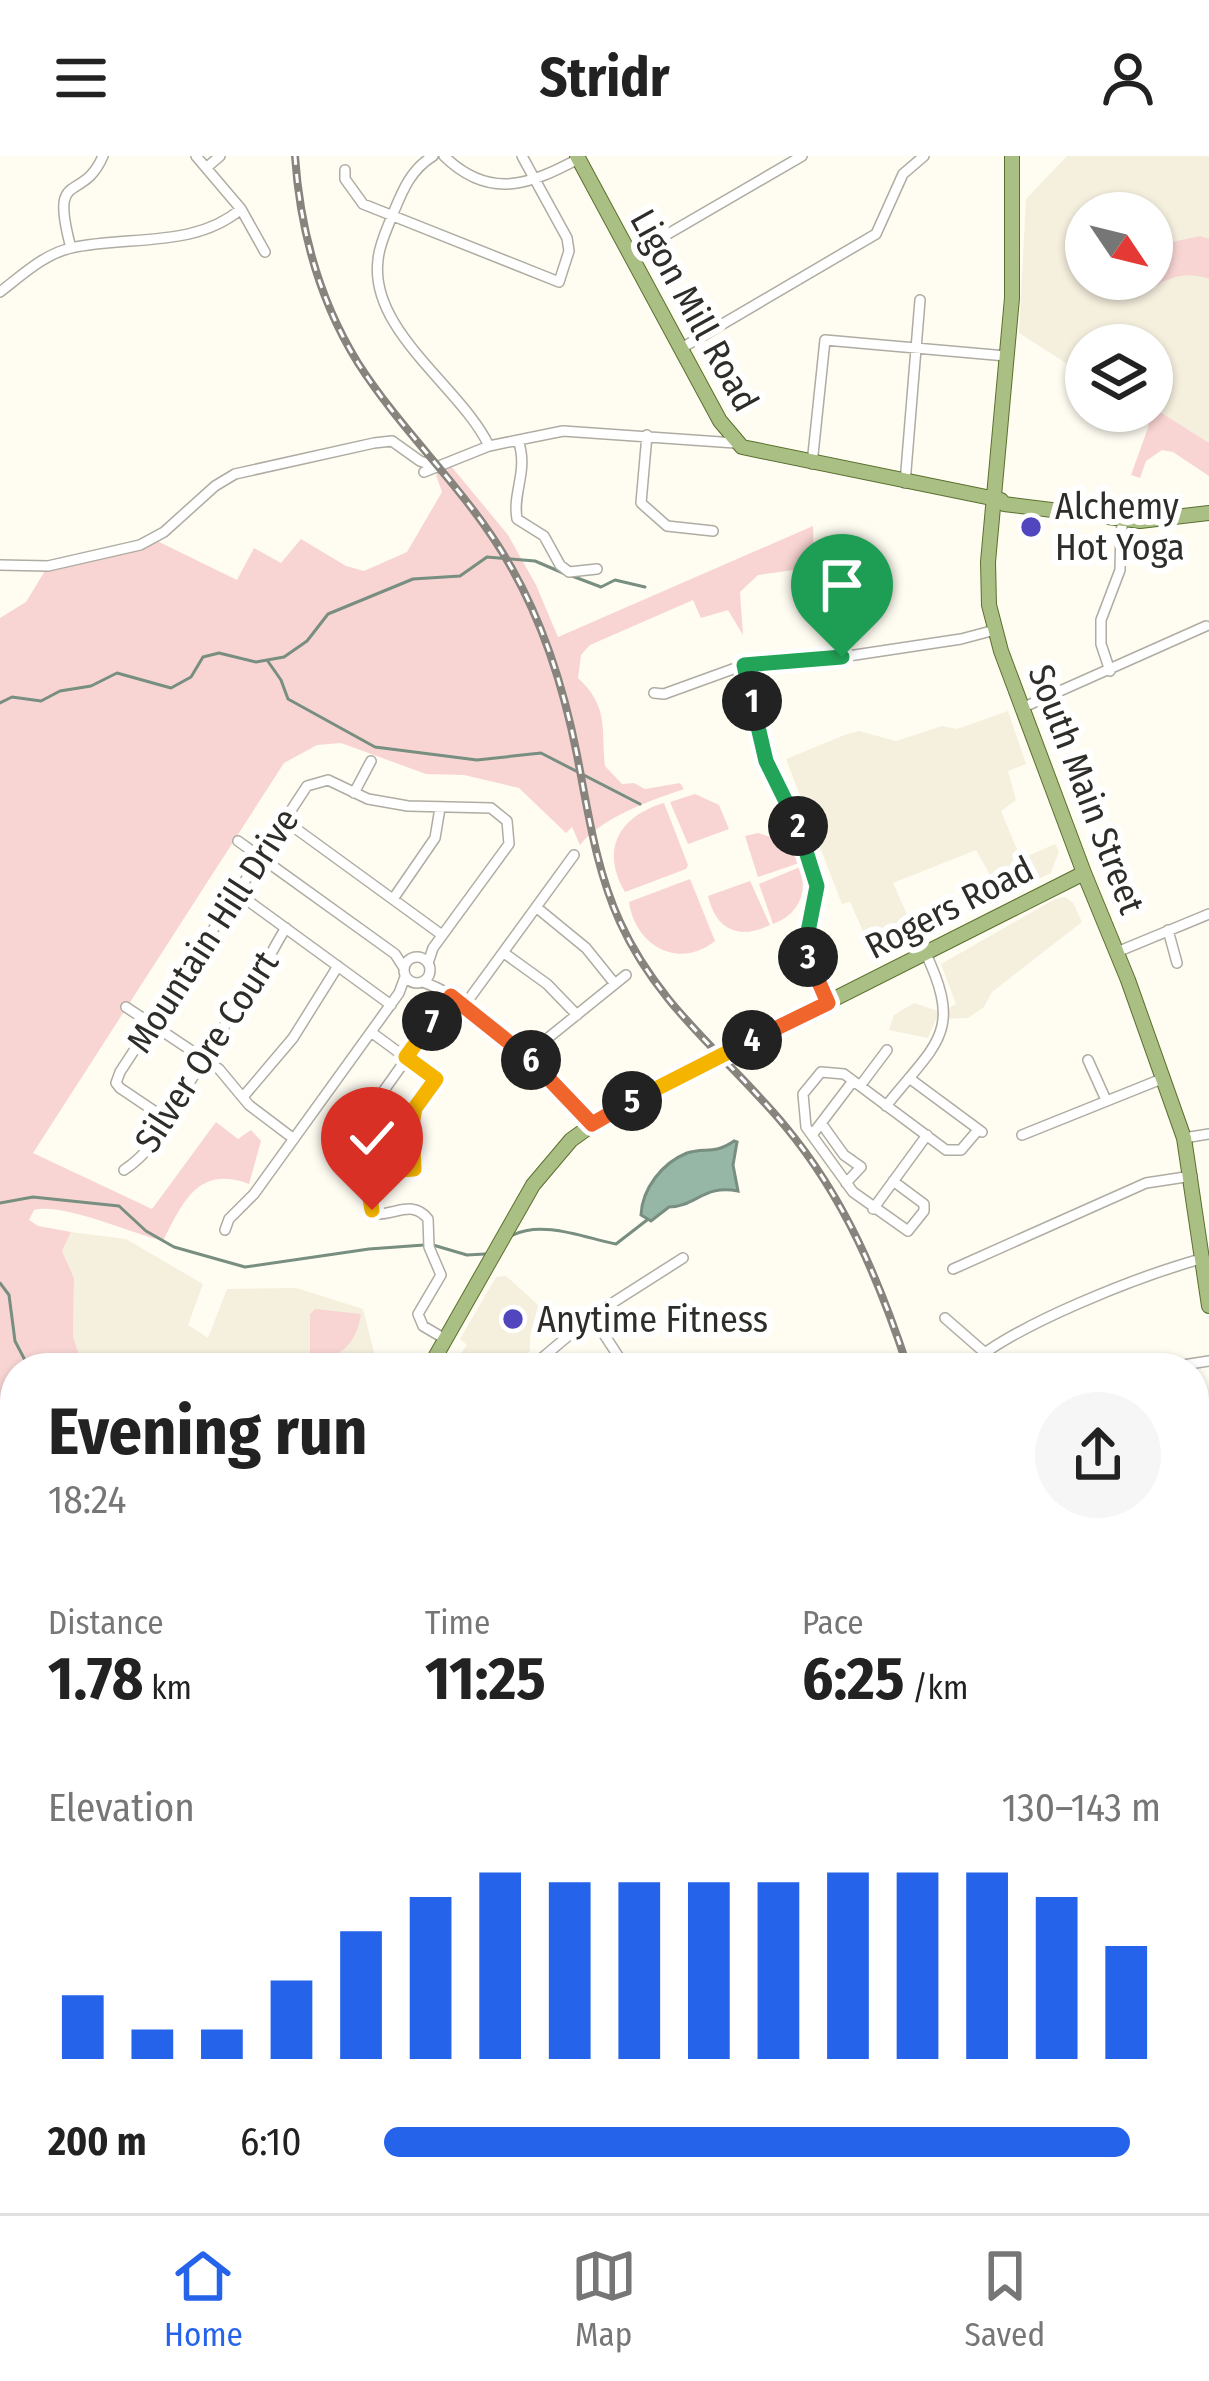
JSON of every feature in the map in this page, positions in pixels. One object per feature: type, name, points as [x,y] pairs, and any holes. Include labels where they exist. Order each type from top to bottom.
[{"type":"main road","name":"South Main Street","points":[[1013,284],[1017,275],[1016,156]]},
{"type":"main road","name":"South Main Street","points":[[1016,156],[1013,284],[988,573],[995,630],[1184,1138],[1209,1306]]},
{"type":"main road","name":"Ligon Mill Road","points":[[580,157],[735,443],[752,452],[998,499],[1055,500],[1126,514],[1209,508]]},
{"type":"main road","name":"Rogers Road","points":[[438,1353],[533,1185],[557,1154],[592,1124],[1084,873]]},
{"type":"street","points":[[70,248],[62,202],[68,190],[96,170],[103,156]]},
{"type":"street","points":[[196,156],[241,209],[265,252]]},
{"type":"street","points":[[206,168],[220,156]]},
{"type":"street","points":[[433,156],[410,176],[392,216],[377,262],[378,280],[403,338],[468,410],[489,446]]},
{"type":"street","points":[[444,156],[500,184],[536,182],[580,157]]},
{"type":"street","points":[[345,170],[357,198],[559,281],[569,251],[567,238],[522,156]]},
{"type":"street","points":[[630,256],[802,156]]},
{"type":"street","points":[[680,349],[877,234],[903,174],[917,157]]},
{"type":"street","points":[[0,292],[40,262],[70,248],[178,236],[226,220],[241,209]]},
{"type":"street","points":[[904,482],[920,300]]},
{"type":"street","points":[[812,464],[825,340],[1006,356]]},
{"type":"street","points":[[424,472],[489,446],[563,431],[735,443]]},
{"type":"street","points":[[647,435],[641,503],[667,526],[713,531]]},
{"type":"street","points":[[518,440],[524,466],[515,510],[522,524],[540,533],[569,572],[597,569]]},
{"type":"street","points":[[0,565],[48,566],[140,545],[164,532],[215,485],[235,474],[374,443],[392,441],[420,461],[440,468]]},
{"type":"street","points":[[1110,671],[1101,644],[1101,620],[1120,570],[1126,514]]},
{"type":"street","points":[[1024,706],[1206,626]]},
{"type":"street","points":[[654,693],[664,694],[744,665],[835,658],[995,630]]},
{"type":"street","points":[[744,665],[766,761],[794,815],[814,870],[817,894],[806,942],[828,1003]]},
{"type":"street","points":[[353,793],[371,761]]},
{"type":"street","name":"Mountain Hill Drive","points":[[170,1121],[116,1083],[307,786],[328,780],[389,803],[491,808],[507,821],[509,844],[225,1229]]},
{"type":"street","points":[[393,899],[435,838],[440,808]]},
{"type":"street","points":[[284,820],[442,935]]},
{"type":"street","points":[[238,841],[527,1055],[592,1124]]},
{"type":"street","points":[[464,1006],[574,855]]},
{"type":"street","points":[[236,892],[391,1005]]},
{"type":"street","points":[[536,907],[586,948],[615,984]]},
{"type":"street","points":[[1118,952],[1209,914]]},
{"type":"street","name":"Silver Ore Court","points":[[124,1170],[148,1151],[170,1121],[235,1005],[286,928]]},
{"type":"street","points":[[1168,930],[1177,963]]},
{"type":"street","points":[[888,1107],[943,1027],[946,1004],[925,952]]},
{"type":"street","points":[[504,953],[547,984],[577,1015]]},
{"type":"street","points":[[243,1097],[292,1038],[338,967]]},
{"type":"street","points":[[527,1055],[626,975]]},
{"type":"street","points":[[412,1118],[386,1109],[380,1096],[451,996]]},
{"type":"street","points":[[125,1007],[220,1070],[243,1097],[294,1138]]},
{"type":"street","points":[[371,1032],[436,1079],[412,1118],[414,1169],[375,1174],[368,1188],[370,1207],[377,1214],[408,1208],[428,1219],[429,1247],[441,1275],[418,1314],[422,1326],[446,1339]]},
{"type":"street","points":[[812,1135],[887,1050]]},
{"type":"street","points":[[1088,1060],[1106,1100]]},
{"type":"street","points":[[893,1181],[924,1204],[911,1229],[904,1232],[846,1183],[812,1135],[802,1111],[803,1094],[821,1072],[837,1071],[946,1150],[966,1147],[981,1132],[907,1080]]},
{"type":"street","points":[[1022,1135],[1164,1078]]},
{"type":"street","points":[[821,1123],[844,1155],[861,1167],[846,1183]]},
{"type":"street","points":[[1184,1138],[1209,1134]]},
{"type":"street","points":[[873,1209],[927,1135]]},
{"type":"street","points":[[953,1269],[1146,1183],[1192,1176]]},
{"type":"street","points":[[548,1353],[592,1316],[683,1258]]},
{"type":"street","points":[[945,1318],[984,1352],[1160,1270],[1204,1258]]},
{"type":"street","points":[[592,1316],[616,1353]]},
{"type":"shaded area","points":[[1067,156],[1209,156],[1209,455],[1173,427],[1173,324],[1065,324],[1065,363],[1019,333],[1026,199]]},
{"type":"shaded area","points":[[1200,236],[1209,239],[1209,279],[1173,279],[1173,242]]},
{"type":"shaded area","points":[[1173,420],[1209,443],[1209,476],[1162,450],[1146,461],[1140,478],[1131,475],[1146,432],[1173,432]]},
{"type":"shaded area","points":[[451,466],[508,535],[558,637],[813,526],[814,567],[758,575],[740,592],[743,635],[728,610],[701,618],[693,600],[590,645],[581,655],[578,678],[599,708],[605,766],[622,784],[645,789],[680,783],[684,789],[613,818],[580,845],[572,827],[566,833],[519,788],[464,775],[426,774],[341,743],[317,745],[284,763],[33,1153],[152,1209],[216,1122],[238,1139],[251,1130],[261,1141],[249,1184],[231,1179],[205,1183],[186,1201],[163,1241],[78,1214],[34,1210],[29,1220],[38,1226],[71,1232],[62,1251],[74,1278],[73,1337],[79,1353],[0,1353],[0,618],[26,602],[48,566],[153,539],[237,580],[254,548],[281,563],[301,539],[346,566],[364,571],[407,552],[442,492],[436,475]]},
{"type":"shaded area","points":[[1008,711],[1026,764],[1008,771],[1016,800],[1001,811],[1021,859],[1055,844],[1059,851],[1051,873],[1002,896],[976,850],[893,883],[917,937],[874,956],[850,902],[842,904],[786,759],[859,731],[896,741],[942,726],[957,729]]},
{"type":"shaded area","points":[[695,794],[719,805],[729,829],[688,844],[670,802]]},
{"type":"shaded area","points":[[664,803],[688,865],[625,892],[614,862],[618,837],[635,816]]},
{"type":"shaded area","points":[[758,833],[786,842],[799,863],[758,877],[745,836]]},
{"type":"shaded area","points":[[800,867],[799,902],[773,924],[759,884]]},
{"type":"shaded area","points":[[690,879],[715,941],[687,953],[661,949],[640,931],[629,902]]},
{"type":"shaded area","points":[[750,881],[770,925],[748,932],[730,929],[717,917],[708,896]]},
{"type":"shaded area","points":[[1065,897],[1082,922],[992,992],[984,1007],[968,1018],[936,1019],[928,1038],[889,1030],[894,1015],[914,1003],[941,1012],[956,1004],[941,964]]},
{"type":"shaded area","points":[[734,1141],[738,1191],[708,1193],[669,1207],[651,1221],[641,1215],[649,1187],[669,1163],[687,1153]]},
{"type":"shaded area","points":[[71,1232],[126,1239],[203,1284],[188,1325],[208,1338],[227,1289],[296,1288],[363,1309],[374,1353],[79,1353],[73,1337],[74,1278],[62,1251]]},
{"type":"shaded area","points":[[506,1276],[547,1313],[530,1334],[530,1351],[461,1353],[467,1345],[460,1339],[496,1277]]},
{"type":"shaded area","points":[[315,1309],[361,1314],[345,1348],[337,1353],[310,1353],[310,1314]]},
{"type":"waterway","points":[[0,703],[12,697],[41,701],[117,673],[171,688],[191,677],[203,657],[219,653],[256,662],[284,657],[307,641],[328,614],[413,579],[460,576],[487,557],[535,561],[563,573]]},
{"type":"waterway","points":[[572,576],[601,587],[615,580],[645,587]]},
{"type":"waterway","points":[[267,660],[288,699],[375,747],[477,760],[541,753],[640,804]]},
{"type":"waterway","points":[[0,1203],[33,1197],[119,1206],[146,1231],[174,1247],[245,1267],[424,1245]]},
{"type":"waterway","points":[[513,1235],[551,1230],[616,1244],[647,1220]]},
{"type":"waterway","points":[[433,1245],[467,1255],[485,1254]]},
{"type":"waterway","points":[[0,1283],[9,1295],[15,1341],[21,1353]]},
{"type":"railway","points":[[295,156],[314,263],[344,339],[395,415],[494,540],[533,612],[566,706],[599,861],[620,922],[674,1006],[806,1153],[843,1211],[903,1353]]},
{"type":"place","name":"Alchemy Hot Yoga","points":[[1031,527]]},
{"type":"place","name":"Anytime Fitness","points":[[513,1319]]},
{"type":"route","points":[[372,1210],[368,1181],[375,1174],[414,1169],[412,1118],[436,1079],[406,1057],[451,996],[527,1055],[592,1124],[828,1003],[813,973],[806,942],[817,894],[814,870],[760,744],[744,665],[842,657]]}]
